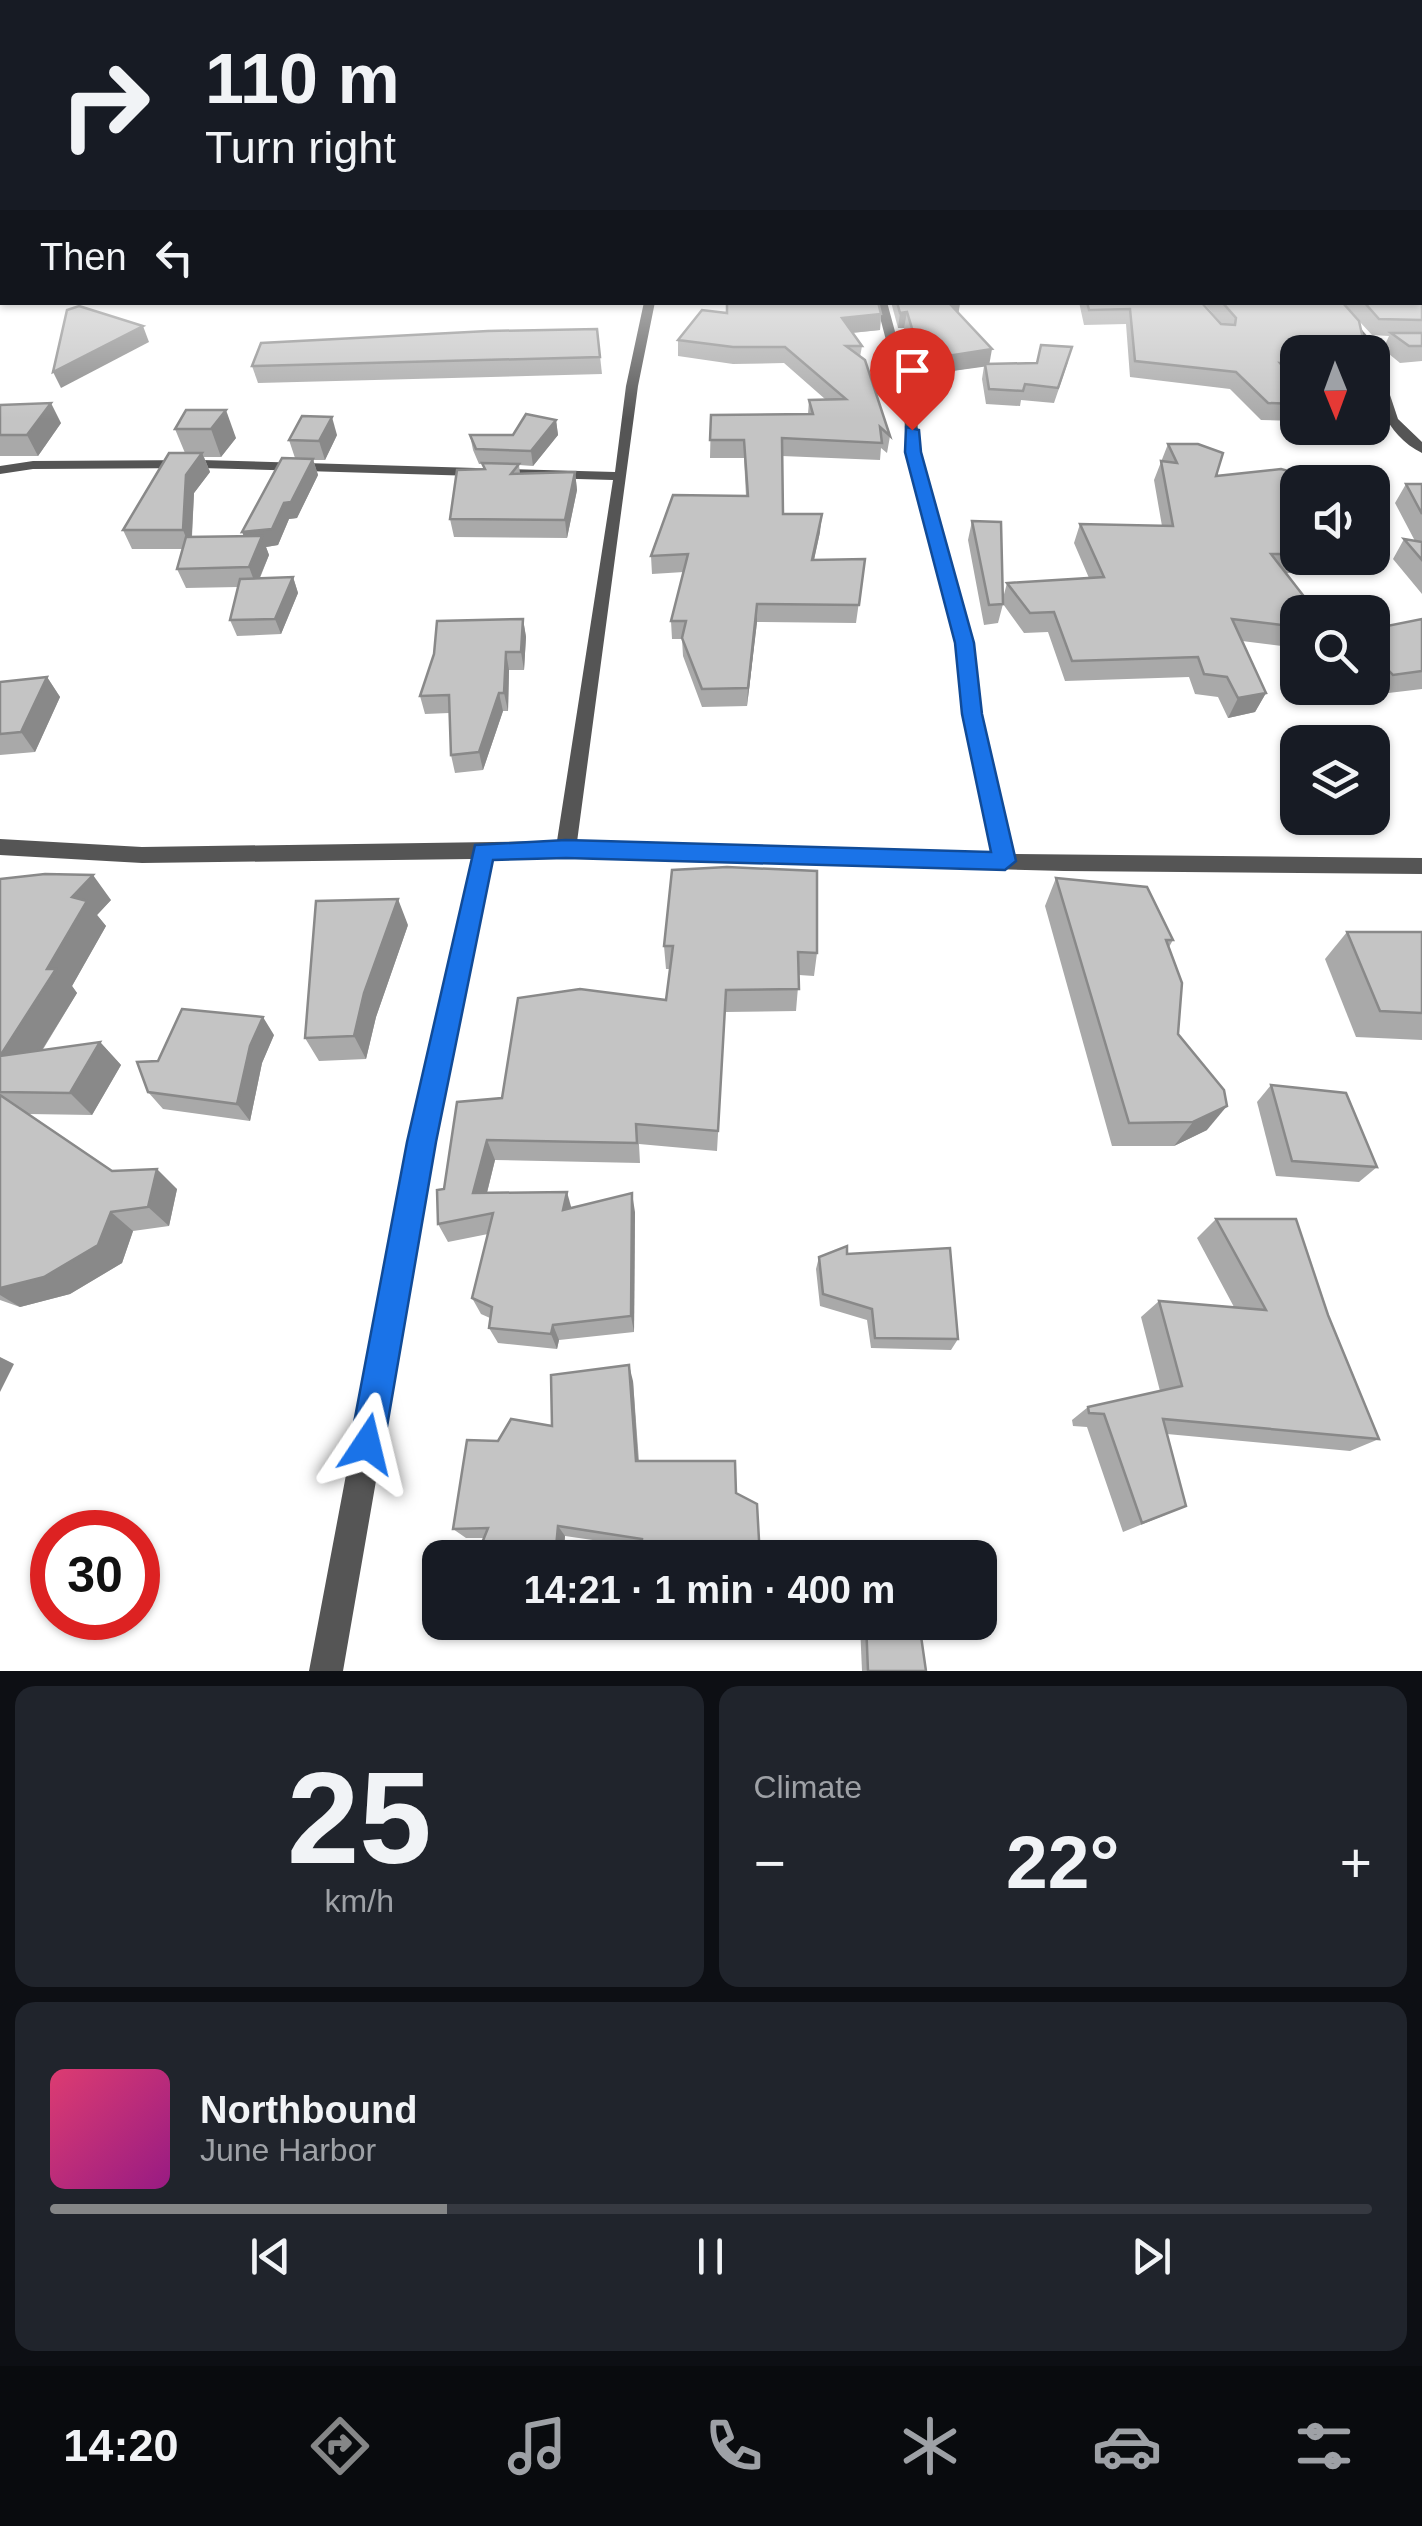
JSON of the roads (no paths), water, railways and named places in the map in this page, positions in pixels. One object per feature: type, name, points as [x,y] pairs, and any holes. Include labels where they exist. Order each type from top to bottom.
[{"type":"street","points":[[566,849],[632,386],[649,305]]},
{"type":"street","points":[[883,305],[910,408],[913,452],[965,643],[972,714],[1005,861]]},
{"type":"street","points":[[1333,305],[1357,335]]},
{"type":"street","points":[[1390,414],[1422,449]]},
{"type":"street","points":[[0,470],[33,465],[201,464],[620,476]]},
{"type":"street","points":[[0,847],[142,855],[566,849],[1005,861],[1422,866]]},
{"type":"street","points":[[326,1671],[422,1142],[484,851]]}]
